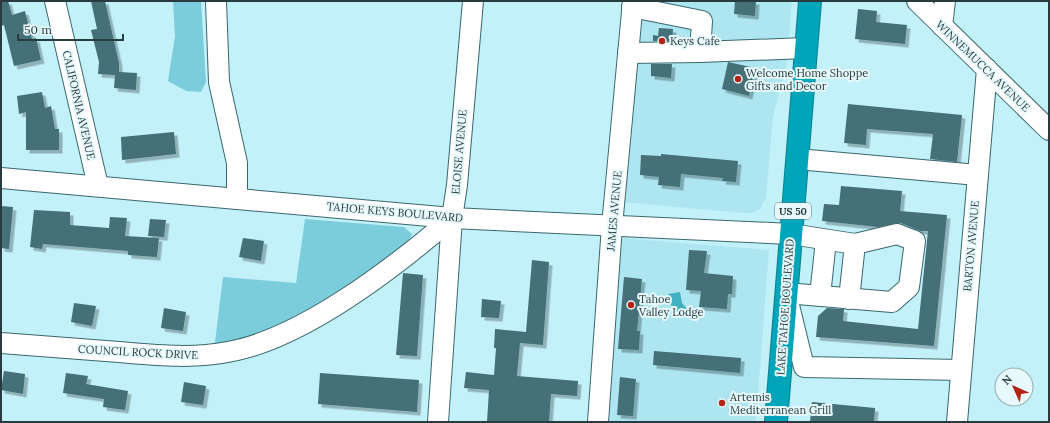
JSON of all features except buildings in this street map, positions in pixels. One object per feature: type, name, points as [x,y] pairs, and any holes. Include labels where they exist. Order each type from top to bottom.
[{"type":"highway","name":"LAKE TAHOE BOULEVARD","points":[[776,422],[810,1]]},
{"type":"street","name":"CALIFORNIA AVENUE","points":[[55,1],[98,186]]},
{"type":"street","points":[[216,1],[219,82],[237,163],[237,199]]},
{"type":"street","name":"ELOISE AVENUE","points":[[438,422],[452,218],[457,185],[473,1]]},
{"type":"street","name":"WINNEMUCCA AVENUE","points":[[917,1],[1049,130]]},
{"type":"street","points":[[942,26],[945,1]]},
{"type":"street","points":[[633,4],[702,21],[700,52]]},
{"type":"street","name":"JAMES AVENUE","points":[[598,422],[612,226],[633,4]]},
{"type":"street","points":[[628,53],[806,48]]},
{"type":"street","name":"BARTON AVENUE","points":[[957,422],[987,69]]},
{"type":"street","points":[[797,159],[978,175]]},
{"type":"street","name":"TAHOE KEYS BOULEVARD","points":[[1,178],[452,218],[791,234],[855,244]]},
{"type":"street","name":"COUNCIL ROCK DRIVE","points":[[1,343],[197,356],[228,352],[266,341],[299,326],[338,303],[426,241],[452,218]]},
{"type":"street","points":[[849,298],[855,244],[897,234],[915,241],[909,287],[892,302],[786,293],[804,367],[961,370]]},
{"type":"street","points":[[820,296],[826,240]]},
{"type":"shaded area","points":[[173,1],[201,1],[206,82],[201,92],[186,91],[168,81],[175,36]]},
{"type":"shaded area","points":[[638,1],[792,1],[787,62],[773,117],[766,198],[760,209],[753,213],[620,202]]},
{"type":"shaded area","points":[[305,219],[404,227],[412,234],[407,242],[396,253],[379,266],[340,293],[305,314],[276,329],[214,350],[223,277],[296,283]]},
{"type":"shaded area","points":[[622,238],[769,250],[756,422],[607,422]]},
{"type":"shaded area","points":[[680,292],[682,303],[690,312],[682,318],[671,305],[668,294]]},
{"type":"place","name":"Keys Cafe","points":[[662,41]]},
{"type":"place","name":"Welcome Home Shoppe Gifts and Decor","points":[[738,79]]},
{"type":"place","name":"Tahoe Valley Lodge","points":[[631,305]]},
{"type":"place","name":"Artemis Mediterranean Grill","points":[[722,403]]}]
